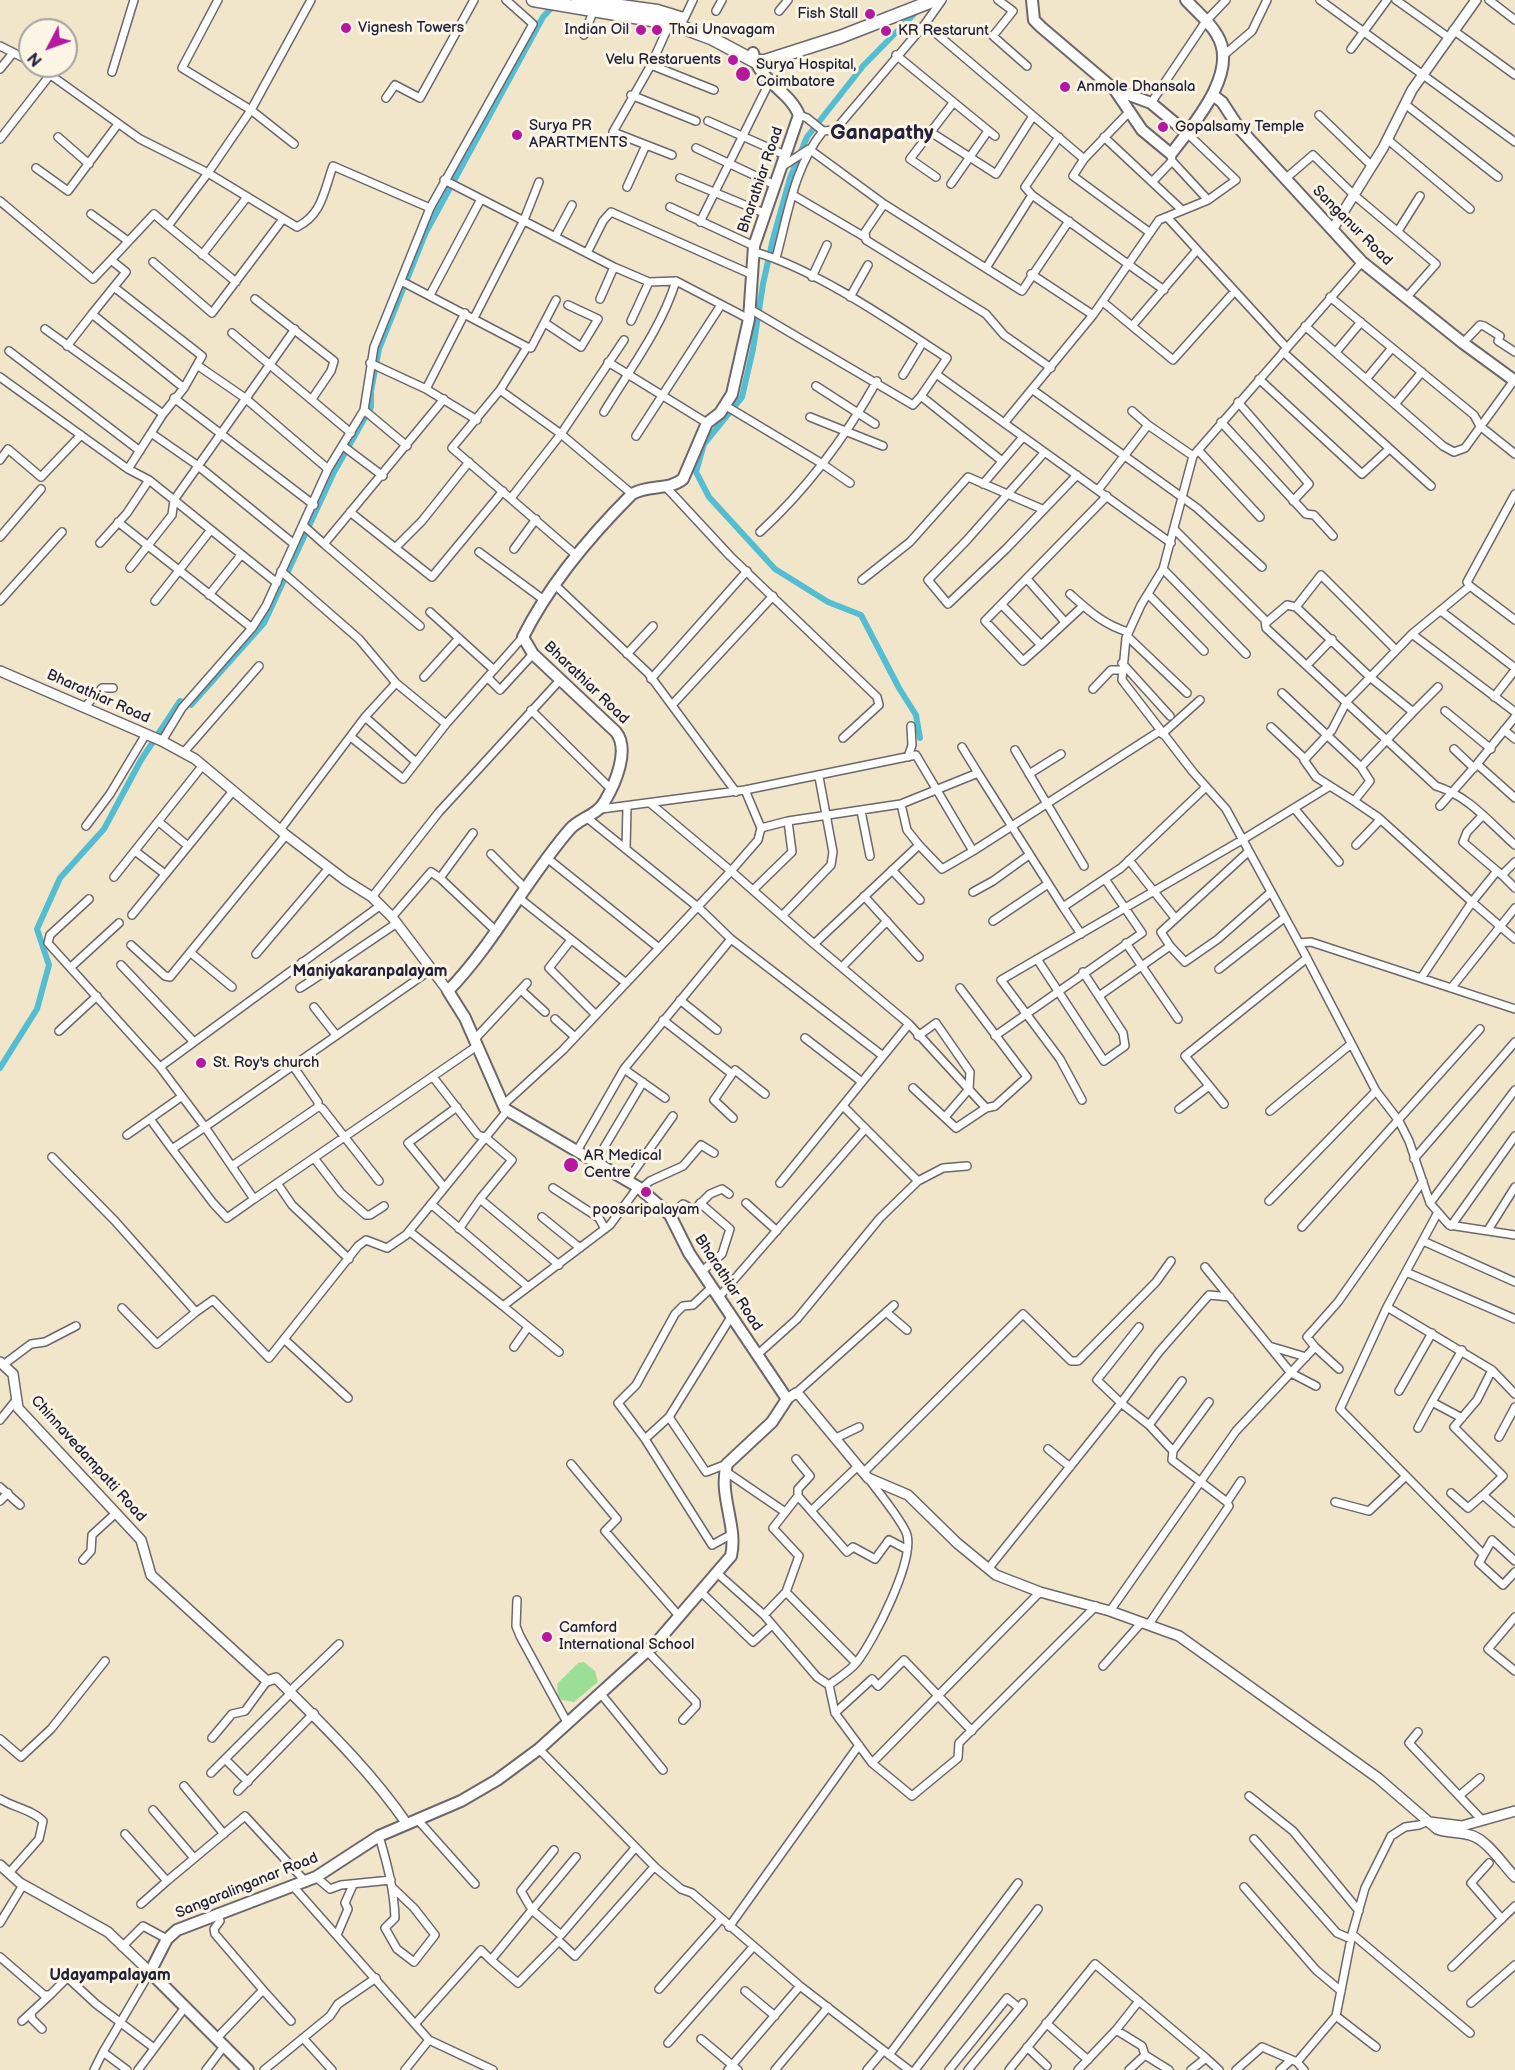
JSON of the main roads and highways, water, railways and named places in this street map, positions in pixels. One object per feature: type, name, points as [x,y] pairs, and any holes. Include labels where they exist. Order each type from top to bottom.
[{"type":"highway","points":[[537,1],[574,4],[619,3],[657,11],[684,19],[754,57],[833,34],[918,0]]},
{"type":"highway","points":[[574,4],[593,12],[670,23],[754,57],[771,59],[840,37],[935,0]]},
{"type":"main road","points":[[1032,0],[1034,20],[1115,90],[1142,130],[1171,157],[1214,96],[1228,52],[1217,34],[1186,0]]},
{"type":"main road","name":"Bharathiar Road","points":[[726,1467],[772,1422],[791,1396],[757,1355],[711,1288],[670,1215],[640,1188],[505,1108],[465,1018],[448,991],[497,932],[547,858],[571,828],[601,809],[611,789],[620,761],[621,739],[534,654],[523,638],[544,600],[576,555],[632,494],[643,489],[676,485],[684,479],[707,423],[726,406],[732,394],[750,312],[756,250],[764,213],[785,155],[803,117],[795,105],[769,83],[754,57]]},
{"type":"main road","points":[[1115,90],[1151,103],[1187,133]]},
{"type":"main road","name":"Sanganur Road","points":[[1214,96],[1362,262],[1463,343],[1515,380]]},
{"type":"main road","name":"Sangaralinganar Road","points":[[248,2070],[150,1972],[167,1939],[183,1927],[310,1879],[379,1836],[470,1796],[539,1749],[646,1651],[731,1556],[732,1534],[725,1488],[726,1467]]},
{"type":"waterway","points":[[0,1068],[37,1009],[49,965],[37,929],[60,878],[104,829],[141,760],[180,701],[191,705],[264,623],[334,472],[371,407],[371,391],[379,349],[426,232],[543,17],[556,3]]},
{"type":"waterway","points":[[919,9],[863,66],[807,137],[790,178],[773,239],[742,397],[704,444],[696,472],[709,497],[775,569],[828,602],[861,615],[899,688],[916,715],[920,738]]},
{"type":"place","name":"Fish Stall","points":[[870,14]]},
{"type":"place","name":"Vignesh Towers","points":[[346,28]]},
{"type":"place","name":"Indian Oil","points":[[641,30]]},
{"type":"place","name":"Thai Unavagam","points":[[657,30]]},
{"type":"place","name":"KR Restarunt","points":[[886,31]]},
{"type":"place","name":"Velu Restaruents","points":[[733,60]]},
{"type":"place","name":"Surya Hospital, Coimbatore","points":[[743,74]]},
{"type":"place","name":"Anmole Dhansala","points":[[1065,87]]},
{"type":"place","name":"Gopalsamy Temple","points":[[1163,127]]},
{"type":"place","name":"Surya PR APARTMENTS","points":[[517,135]]},
{"type":"place","name":"St. Roy's church","points":[[201,1063]]},
{"type":"place","name":"AR Medical Centre","points":[[571,1165]]},
{"type":"place","name":"poosaripalayam","points":[[646,1192]]},
{"type":"place","name":"Camford International School","points":[[547,1637]]},
{"type":"district","name":"Ganapathy","points":[[882,134]]},
{"type":"district","name":"Maniyakaranpalayam","points":[[370,972]]},
{"type":"district","name":"Udayampalayam","points":[[110,1976]]}]
